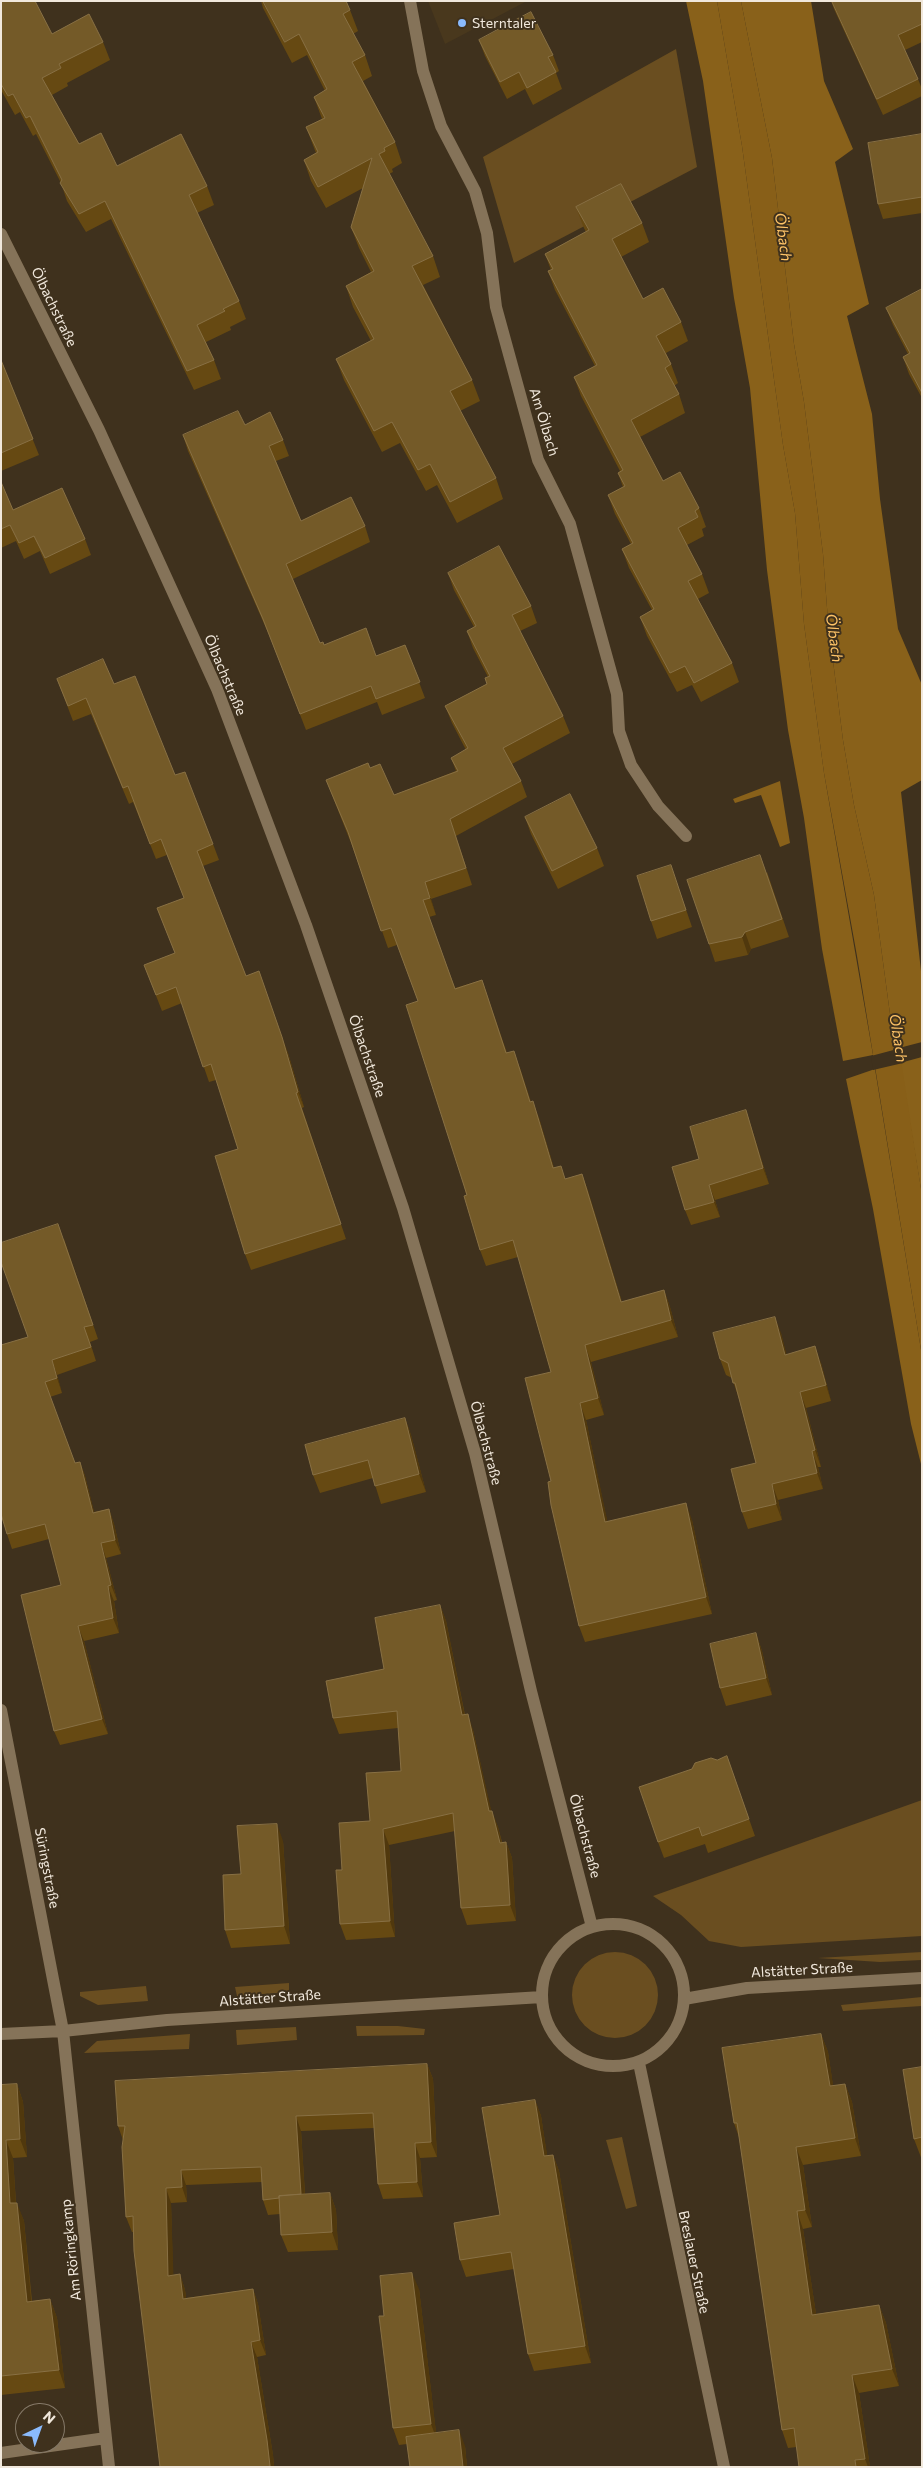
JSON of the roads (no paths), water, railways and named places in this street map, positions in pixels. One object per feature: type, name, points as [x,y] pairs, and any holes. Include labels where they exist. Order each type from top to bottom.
[{"type":"street","name":"Am Ölbach","points":[[410,1],[423,71],[438,116],[478,200],[487,233],[496,307],[538,460],[570,524],[618,694],[619,731],[631,766],[658,806],[686,836]]},
{"type":"street","name":"Ölbachstraße","points":[[1,234],[98,430],[217,689],[306,925],[403,1208],[475,1453],[531,1691],[592,1926]]},
{"type":"street","name":"Süringstraße","points":[[1,1710],[63,2031]]},
{"type":"street","points":[[615,1923],[637,1928],[657,1939],[673,1955],[682,1976],[684,1999],[679,2022],[667,2042],[639,2063],[622,2066],[603,2066],[582,2059],[563,2046],[550,2028],[542,1997],[548,1966],[558,1949],[574,1935],[592,1926],[615,1923]]},
{"type":"street","name":"Alstätter Straße","points":[[684,1999],[747,1988],[922,1978]]},
{"type":"street","name":"Alstätter Straße","points":[[1,2034],[63,2031],[167,2020],[542,1997]]},
{"type":"street","name":"Am Röringkamp","points":[[63,2031],[109,2467]]},
{"type":"street","name":"Breslauer Straße","points":[[639,2063],[724,2467]]},
{"type":"street","points":[[1,2453],[106,2438]]},
{"type":"place","name":"Sterntaler","points":[[462,23]]},
{"type":"water label","name":"Ölbach","points":[[783,237]]},
{"type":"water label","name":"Ölbach","points":[[834,638]]},
{"type":"water label","name":"Ölbach","points":[[898,1038]]}]
